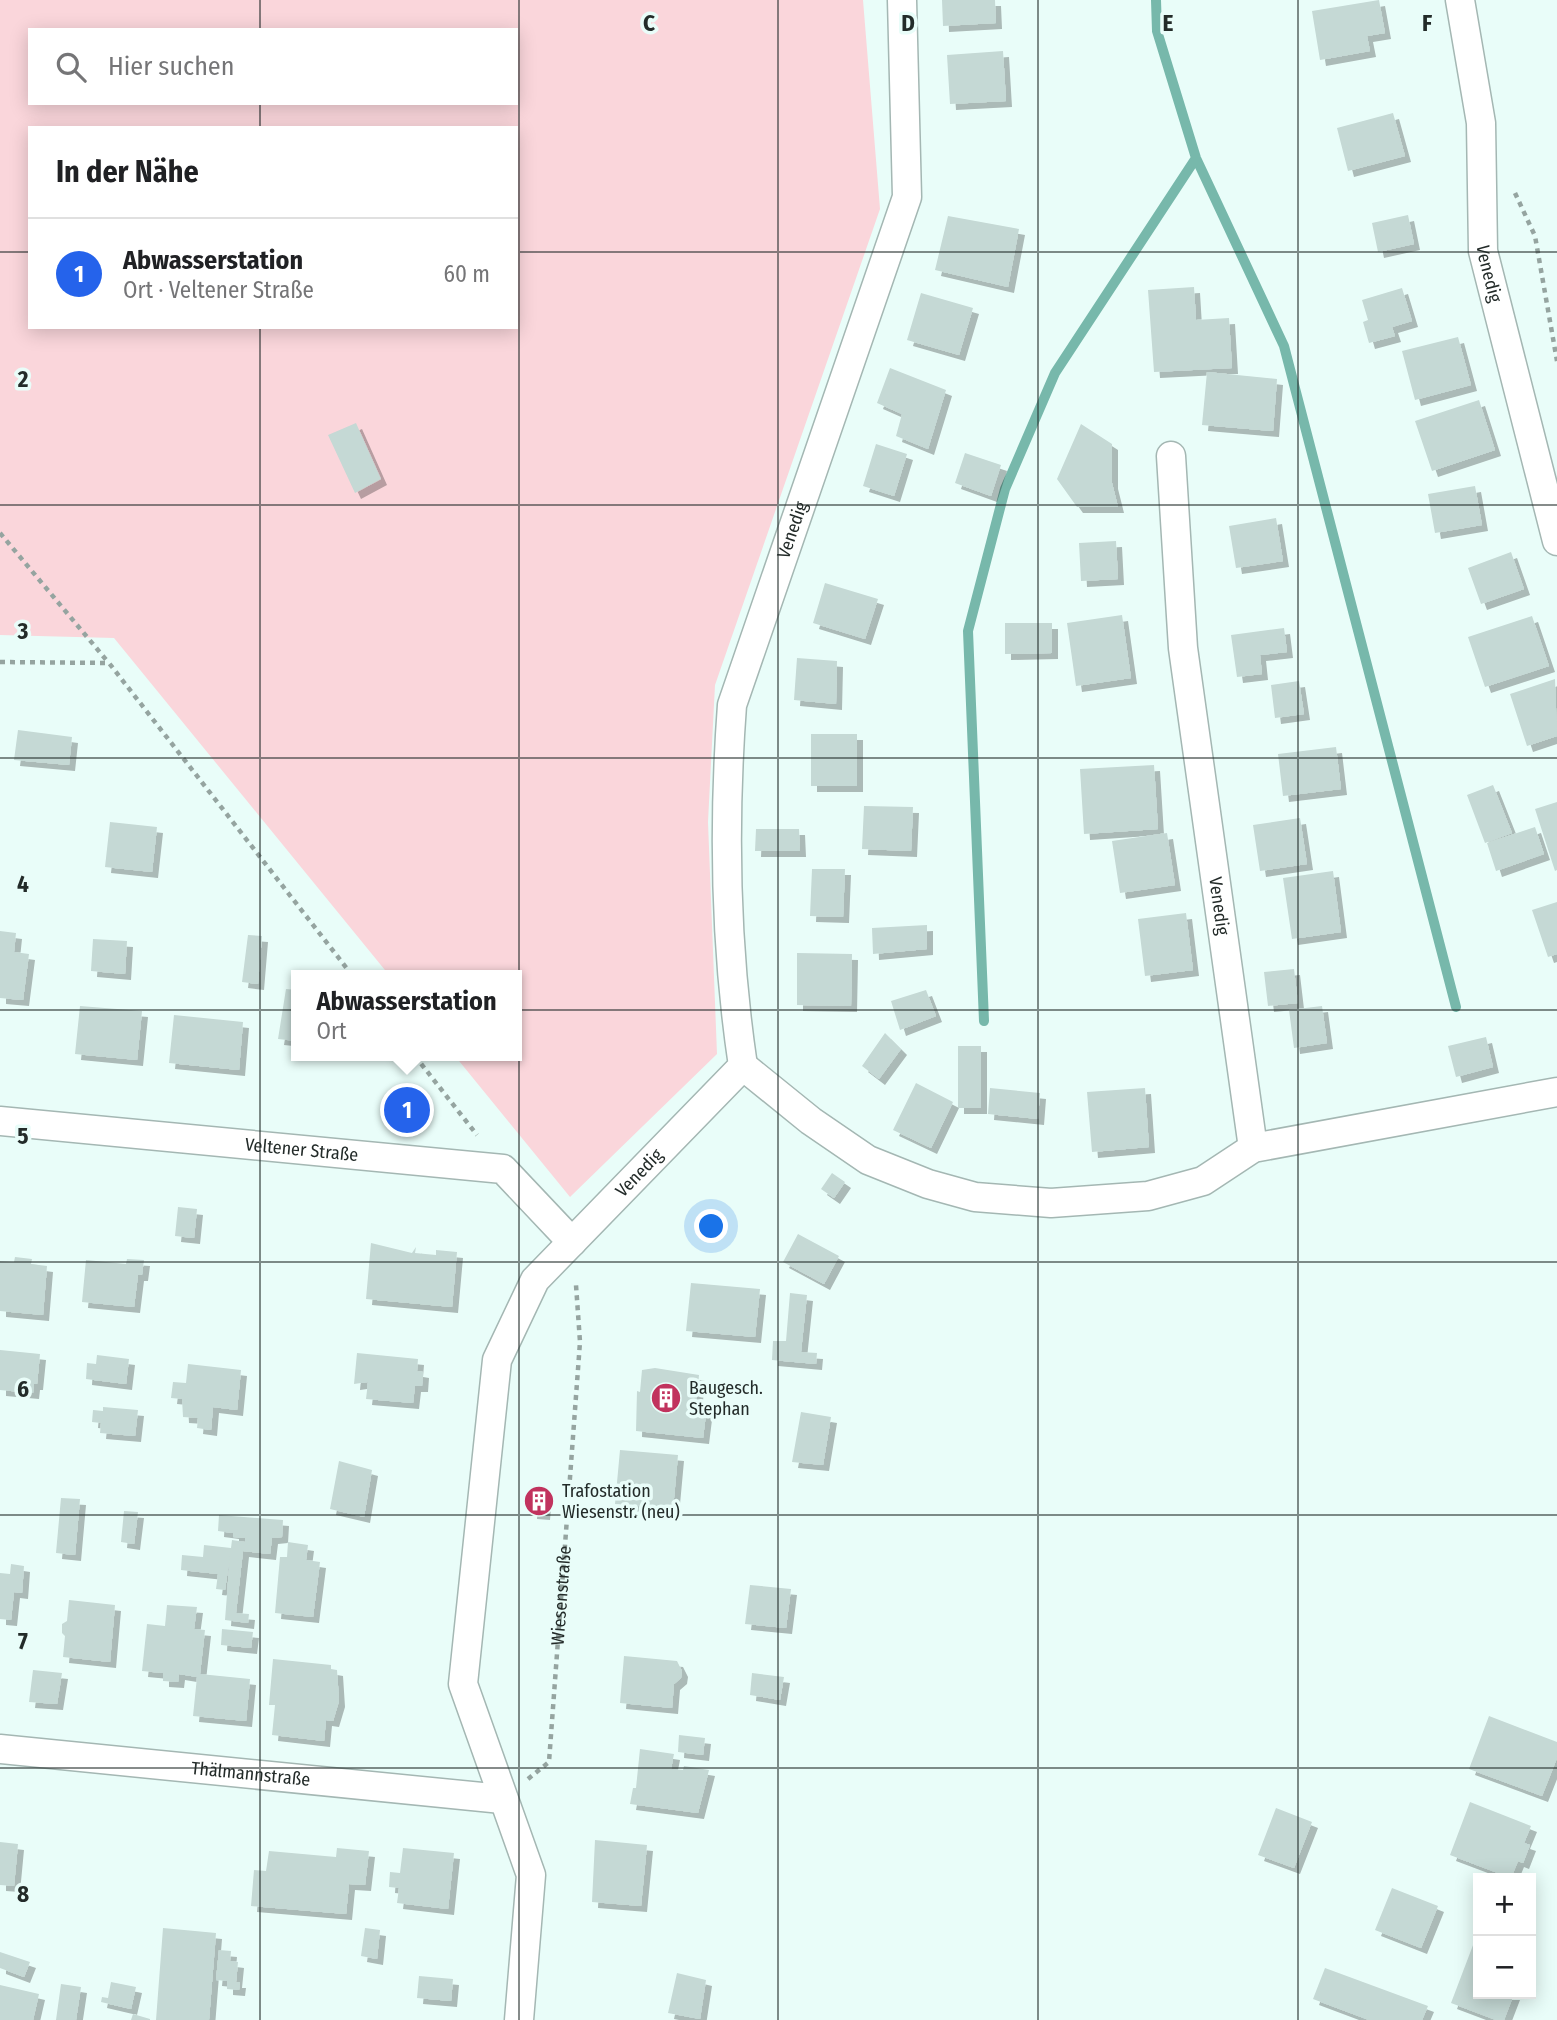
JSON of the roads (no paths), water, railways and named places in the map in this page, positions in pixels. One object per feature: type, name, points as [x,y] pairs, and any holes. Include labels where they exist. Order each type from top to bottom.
[{"type":"street","name":"Venedig","points":[[502,1799],[463,1684],[498,1360],[535,1280],[743,1066],[733,998],[727,887],[726,793],[732,705],[907,197],[902,0]]},
{"type":"street","name":"Venedig","points":[[1461,0],[1481,123],[1483,251],[1557,541]]},
{"type":"street","name":"Venedig","points":[[1171,456],[1184,648],[1253,1148]]},
{"type":"street","points":[[743,1066],[811,1121],[868,1160],[928,1184],[975,1197],[1051,1203],[1148,1196],[1203,1181],[1253,1148],[1557,1092]]},
{"type":"street","name":"Veltener Straße","points":[[0,1121],[503,1169],[572,1242]]},
{"type":"street","name":"Thälmannstraße","points":[[0,1749],[502,1799]]},
{"type":"street","points":[[502,1799],[531,1875],[519,2020]]},
{"type":"waterway","points":[[1156,0],[1157,31],[1196,158],[1284,346],[1456,1007]]},
{"type":"waterway","points":[[984,1021],[968,631],[1005,489],[1055,373],[1196,158]]},
{"type":"place","name":"Abwasserstation","points":[[407,1110]]},
{"type":"place","name":"Baugesch. Stephan","points":[[666,1398]]},
{"type":"place","name":"Trafostation Wiesenstr. (neu)","points":[[539,1501]]}]
